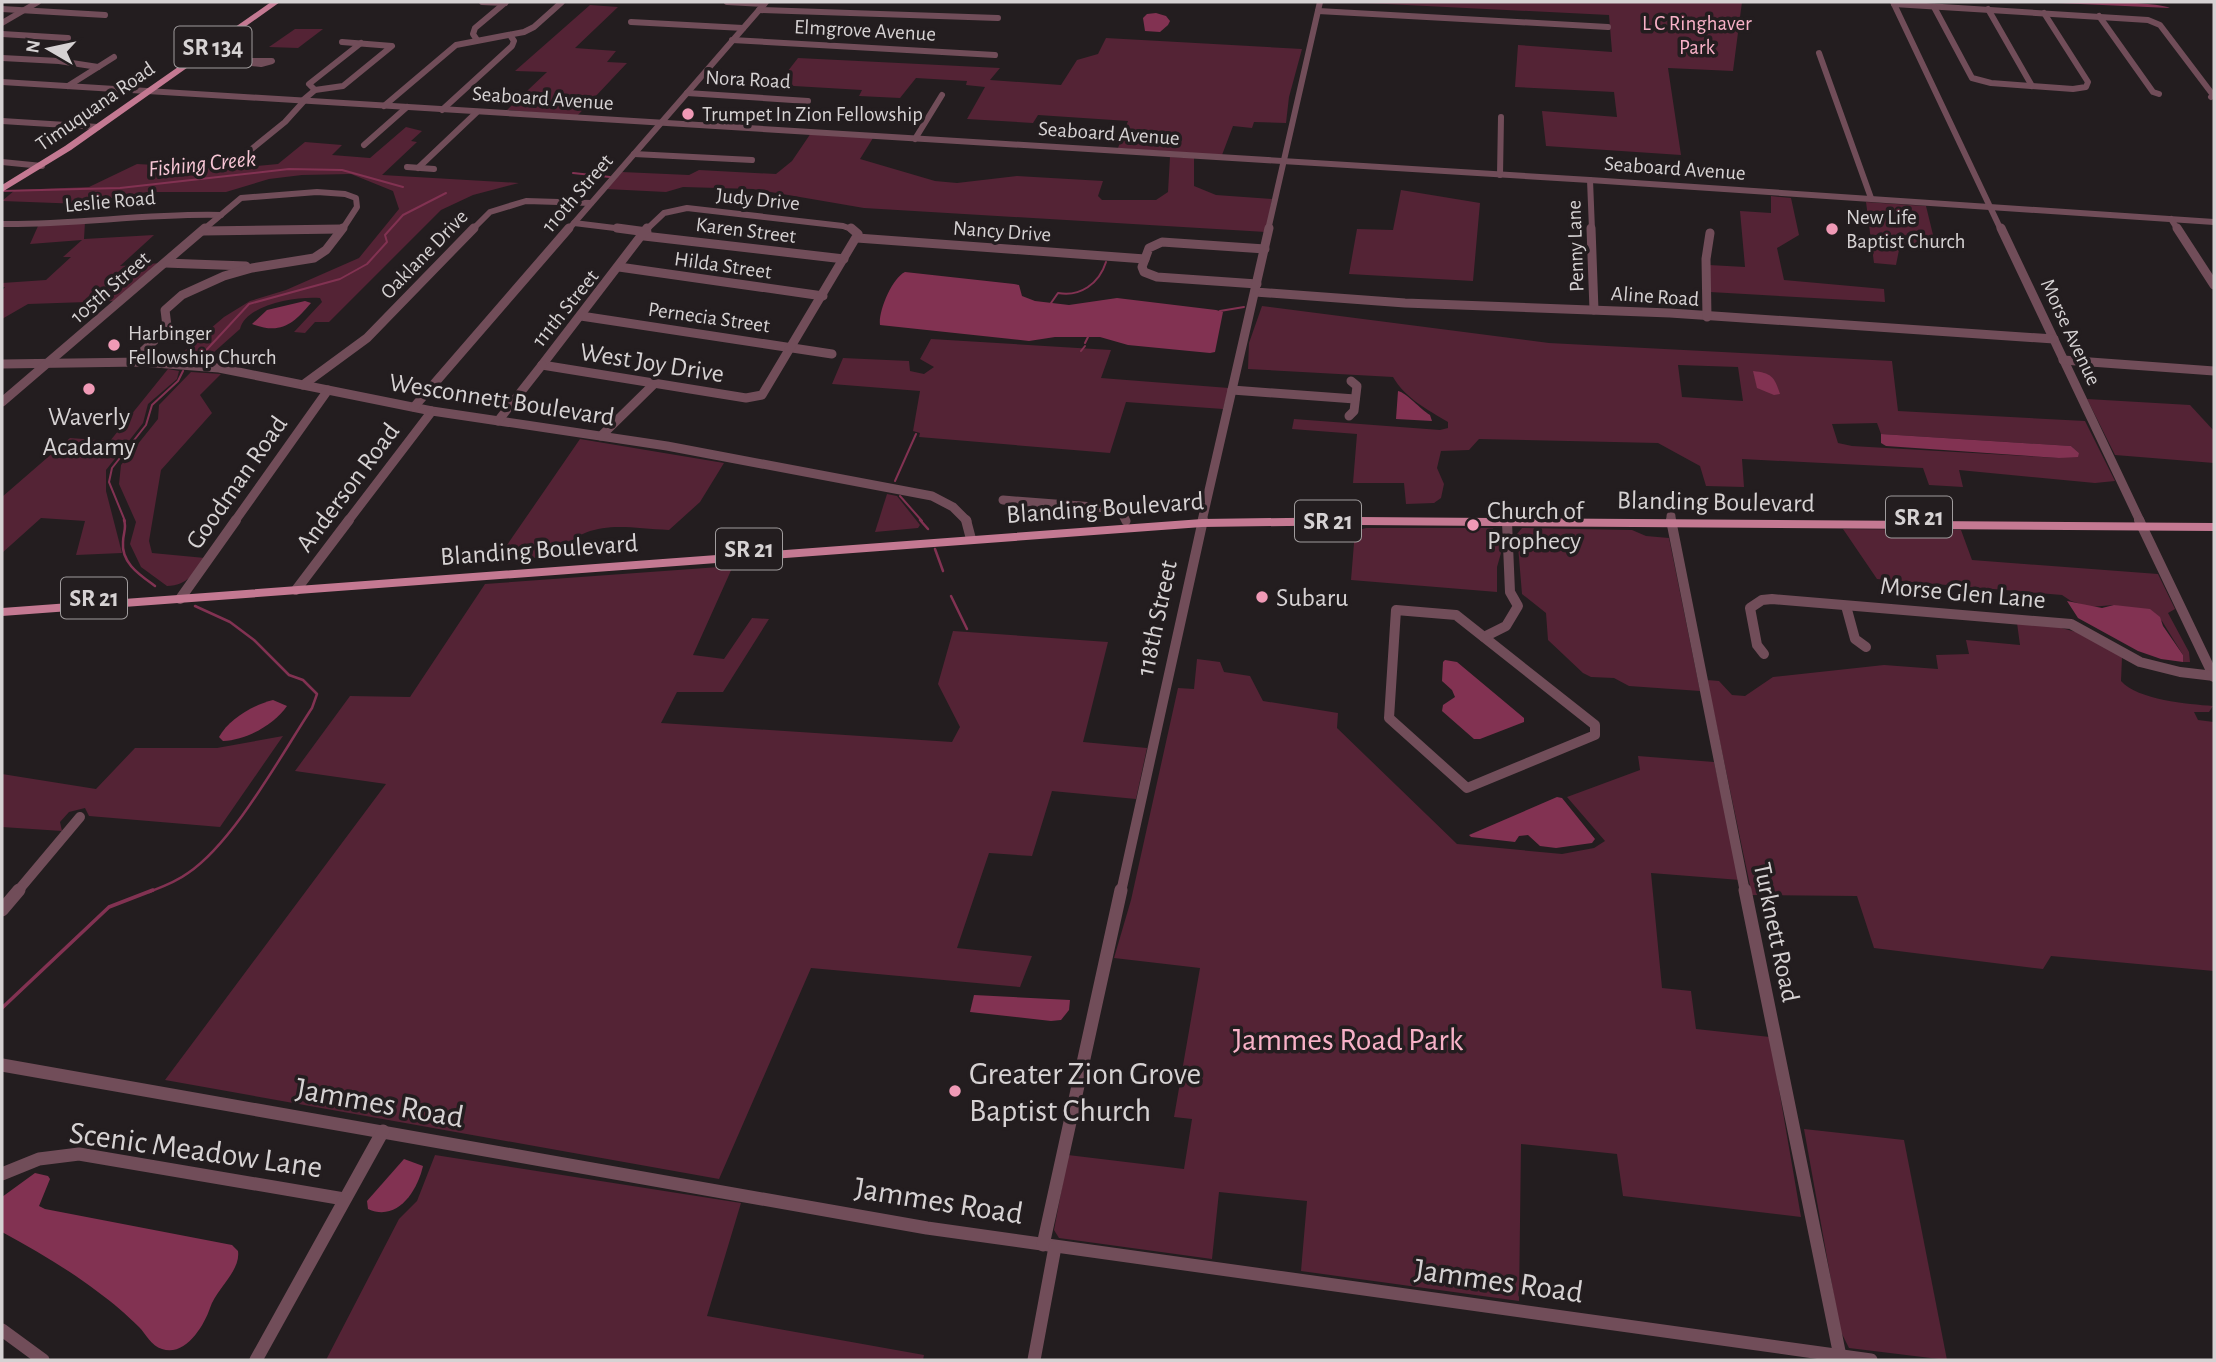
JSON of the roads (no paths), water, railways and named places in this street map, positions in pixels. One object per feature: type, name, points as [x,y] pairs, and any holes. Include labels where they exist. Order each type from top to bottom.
[{"type":"main road","name":"Timuquana Road","points":[[3,189],[42,166],[276,2]]},
{"type":"main road","name":"Blanding Boulevard","points":[[1358,518],[1476,522],[1542,515],[1671,520]]},
{"type":"main road","name":"Blanding Boulevard","points":[[1087,527],[1126,521],[1358,518],[2141,522],[2214,518]]},
{"type":"main road","name":"Blanding Boulevard","points":[[429,576],[527,573],[751,552],[1202,520]]},
{"type":"main road","name":"Blanding Boulevard","points":[[2141,522],[2214,527]]},
{"type":"main road","name":"Blanding Boulevard","points":[[2,612],[46,605],[429,576],[610,559],[751,552]]},
{"type":"main road","points":[[527,573],[540,568],[601,563],[610,559]]},
{"type":"main road","name":"Blanding Boulevard","points":[[2,604],[46,605]]},
{"type":"street","points":[[2,23],[38,2]]},
{"type":"street","points":[[482,2],[506,2]]},
{"type":"street","points":[[477,40],[473,33],[475,28],[506,2]]},
{"type":"street","points":[[384,106],[453,47],[534,27],[562,2]]},
{"type":"street","points":[[727,2],[998,18]]},
{"type":"street","name":"118th Street","points":[[1034,1360],[1049,1246],[1202,520],[1320,2]]},
{"type":"street","points":[[1895,4],[2139,19],[2160,25],[2213,95],[2211,97]]},
{"type":"street","name":"Morse Avenue","points":[[1895,4],[2214,677]]},
{"type":"street","name":"110th Street","points":[[414,407],[763,5]]},
{"type":"street","points":[[1930,6],[1972,78],[1991,83],[2074,89],[2088,85],[2044,13]]},
{"type":"street","points":[[2,9],[105,15]]},
{"type":"street","points":[[1988,9],[2032,86]]},
{"type":"street","points":[[1318,11],[1608,27]]},
{"type":"street","points":[[2099,16],[2154,92],[2159,94]]},
{"type":"street","points":[[631,22],[743,28]]},
{"type":"street","points":[[2,34],[68,38]]},
{"type":"street","points":[[442,110],[512,46],[514,41],[510,35]]},
{"type":"street","name":"Elmgrove Avenue","points":[[732,40],[995,55]]},
{"type":"street","points":[[248,152],[318,91],[343,86],[392,46],[342,42]]},
{"type":"street","points":[[318,91],[309,84],[361,43]]},
{"type":"street","points":[[1819,53],[1871,198]]},
{"type":"street","points":[[68,86],[114,57]]},
{"type":"street","points":[[2,58],[59,61],[98,67]]},
{"type":"street","points":[[197,58],[247,61]]},
{"type":"street","name":"Seaboard Avenue","points":[[2,82],[1590,180],[2214,222]]},
{"type":"street","name":"Nora Road","points":[[687,93],[808,100]]},
{"type":"street","points":[[915,139],[942,95]]},
{"type":"street","points":[[364,145],[407,107]]},
{"type":"street","points":[[418,168],[477,112]]},
{"type":"street","points":[[1500,175],[1501,117]]},
{"type":"street","points":[[2,121],[98,127]]},
{"type":"street","points":[[634,154],[752,160]]},
{"type":"street","points":[[2,162],[42,166]]},
{"type":"street","points":[[407,167],[433,169]]},
{"type":"street","name":"Penny Lane","points":[[1590,180],[1594,310]]},
{"type":"street","name":"105th Street","points":[[2,402],[240,198],[271,198],[319,191],[347,194],[358,202],[341,229]]},
{"type":"street","name":"Oaklane Drive","points":[[303,385],[360,345],[490,212],[526,201],[591,203]]},
{"type":"street","name":"Judy Drive","points":[[660,216],[687,208],[855,233]]},
{"type":"street","name":"Leslie Road","points":[[2,224],[49,224],[161,213],[221,215]]},
{"type":"street","name":"111th Street","points":[[498,421],[660,216]]},
{"type":"street","points":[[2171,219],[2214,285]]},
{"type":"street","name":"Karen Street","points":[[574,223],[844,259]]},
{"type":"street","points":[[203,230],[341,229]]},
{"type":"street","points":[[165,262],[233,270],[315,257],[326,250],[341,229]]},
{"type":"street","points":[[792,347],[844,259],[855,233]]},
{"type":"street","name":"Nancy Drive","points":[[855,233],[1145,259]]},
{"type":"street","points":[[1707,317],[1706,259],[1710,233]]},
{"type":"street","points":[[1145,259],[1149,248],[1167,242],[1265,249]]},
{"type":"street","name":"Aline Road","points":[[1145,259],[1144,272],[1157,276],[1405,303],[1594,310],[2054,340]]},
{"type":"street","name":"Hilda Street","points":[[620,267],[822,296]]},
{"type":"street","points":[[132,362],[164,331],[167,326],[165,310],[172,302],[233,270]]},
{"type":"street","name":"Pernecia Street","points":[[581,316],[832,354]]},
{"type":"street","name":"West Joy Drive","points":[[541,365],[756,397],[766,392],[792,347]]},
{"type":"street","points":[[2063,360],[2214,371]]},
{"type":"street","name":"Wesconnett Boulevard","points":[[2,364],[132,362],[219,368],[432,411],[601,436],[917,492],[943,501],[956,509],[971,525],[971,535]]},
{"type":"street","points":[[1349,416],[1354,411],[1357,386],[1351,381]]},
{"type":"street","points":[[601,436],[655,383]]},
{"type":"street","name":"Goodman Road","points":[[183,595],[328,390]]},
{"type":"street","points":[[1232,390],[1355,399]]},
{"type":"street","name":"Anderson Road","points":[[299,586],[432,411]]},
{"type":"street","points":[[1003,500],[1120,509],[1126,521]]},
{"type":"street","points":[[1484,637],[1507,627],[1518,606],[1510,592],[1509,519]]},
{"type":"street","name":"Turknett Road","points":[[1671,520],[1840,1356]]},
{"type":"street","name":"Morse Glen Lane","points":[[1764,654],[1758,645],[1749,613],[1755,603],[1772,599],[2071,624],[2140,662],[2214,677]]},
{"type":"street","points":[[1846,606],[1855,639],[1866,647]]},
{"type":"street","points":[[1396,610],[1456,615],[1484,637],[1595,725],[1596,729],[1595,734],[1467,788],[1389,718],[1396,610]]},
{"type":"street","points":[[2,910],[80,817]]},
{"type":"street","name":"Jammes Road","points":[[2,1065],[913,1226],[1778,1354],[1871,1360]]},
{"type":"street","points":[[256,1360],[383,1131]]},
{"type":"street","name":"Scenic Meadow Lane","points":[[2,1174],[32,1160],[55,1154],[79,1154],[345,1199]]},
{"type":"street","points":[[2,1330],[43,1360]]},
{"type":"waterway","name":"Fishing Creek","points":[[2,191],[120,188],[289,169],[342,170],[403,187]]},
{"type":"waterway","points":[[573,173],[610,177]]},
{"type":"waterway","points":[[199,358],[249,304],[340,279],[367,264],[387,242],[385,235],[403,215],[446,193]]},
{"type":"waterway","points":[[1051,303],[1058,293],[1074,293],[1094,283],[1106,262]]},
{"type":"waterway","points":[[1220,311],[1244,307]]},
{"type":"waterway","points":[[1085,343],[1088,337]]},
{"type":"waterway","points":[[1081,351],[1085,346]]},
{"type":"waterway","points":[[125,521],[109,482],[112,468],[146,425],[152,405],[178,381],[183,371]]},
{"type":"waterway","points":[[895,481],[916,434]]},
{"type":"waterway","points":[[900,496],[922,521]]},
{"type":"waterway","points":[[124,520],[125,556],[133,568],[155,586]]},
{"type":"waterway","points":[[920,520],[928,529]]},
{"type":"waterway","points":[[935,549],[943,571]]},
{"type":"waterway","points":[[951,596],[967,629]]},
{"type":"waterway","points":[[149,892],[188,873],[222,841],[271,773],[312,708],[317,694],[303,680],[289,675],[254,640],[230,622],[195,606]]},
{"type":"waterway","points":[[2,1008],[109,907],[153,890]]},
{"type":"place","name":"Trumpet In Zion Fellowship","points":[[688,114]]},
{"type":"place","name":"New Life Baptist Church","points":[[1832,229]]},
{"type":"place","name":"Harbinger Fellowship Church","points":[[114,345]]},
{"type":"place","name":"Waverly Acadamy","points":[[89,389]]},
{"type":"place","name":"Church of Prophecy","points":[[1473,525]]},
{"type":"place","name":"Subaru","points":[[1262,597]]},
{"type":"place","name":"Greater Zion Grove Baptist Church","points":[[955,1091]]},
{"type":"park label","name":"L C Ringhaver Park","points":[[1697,35]]},
{"type":"park label","name":"Jammes Road Park","points":[[1348,1039]]}]
